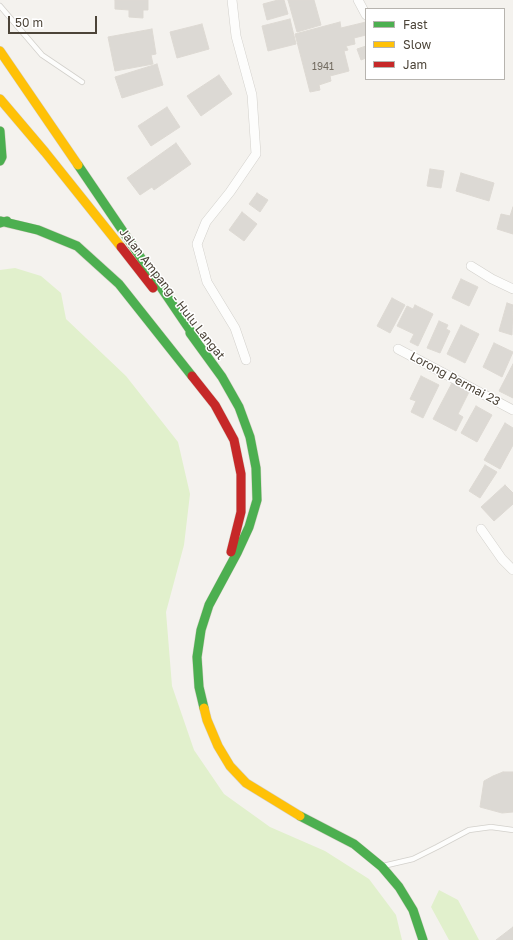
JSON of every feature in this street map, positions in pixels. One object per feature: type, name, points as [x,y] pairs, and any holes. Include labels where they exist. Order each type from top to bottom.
[{"type":"main road","points":[[0,51],[196,339]]},
{"type":"main road","name":"Jalan Ampang - Hulu Langat","points":[[0,99],[45,152],[113,239],[196,339],[222,377],[239,407],[250,437],[256,468],[257,500],[249,527],[209,605],[201,630],[197,657],[199,687],[207,720],[218,746],[230,766],[246,783],[287,810],[354,844],[382,867],[399,887],[413,910],[423,940]]},
{"type":"main road","points":[[0,131],[2,157],[0,161]]},
{"type":"main road","name":"Jalan Ampang - Hulu Langat","points":[[2,222],[38,230],[77,246],[119,284],[215,405],[234,440],[241,474],[241,512],[225,576]]},
{"type":"street","points":[[232,0],[236,36],[252,95],[256,154],[230,192],[206,222],[197,244],[207,282],[236,328],[246,360]]},
{"type":"street","points":[[358,0],[365,13]]},
{"type":"street","points":[[471,266],[492,279],[513,289]]},
{"type":"street","name":"Lorong Permai 23","points":[[398,349],[513,410]]},
{"type":"street","points":[[481,529],[502,559],[513,570]]},
{"type":"lane","points":[[0,6],[42,55],[82,82]]},
{"type":"lane","points":[[382,867],[413,859],[469,830],[491,827],[513,830]]},
{"type":"green space","points":[[15,268],[41,276],[61,293],[66,319],[126,376],[178,442],[190,494],[184,545],[166,612],[172,686],[194,750],[224,794],[270,827],[325,851],[369,879],[396,915],[402,940],[0,940],[0,270]]},
{"type":"green space","points":[[439,890],[458,900],[479,940],[449,940],[431,907]]},
{"type":"building","points":[[115,0],[148,0],[148,10],[143,10],[143,18],[129,17],[129,10],[115,9]]},
{"type":"building","points":[[284,0],[288,14],[267,20],[263,4]]},
{"type":"building","points":[[288,0],[314,0],[321,25],[297,32]]},
{"type":"building","points":[[290,19],[296,44],[268,51],[262,26]]},
{"type":"building","points":[[340,22],[341,28],[365,22],[365,35],[354,38],[355,44],[346,46],[348,50],[344,51],[349,71],[330,76],[331,81],[319,85],[320,90],[310,92],[295,34]]},
{"type":"building","points":[[202,24],[209,49],[177,58],[170,32]]},
{"type":"building","points":[[152,29],[156,54],[151,55],[153,64],[115,71],[108,37]]},
{"type":"building","points":[[365,46],[365,58],[361,60],[357,49]]},
{"type":"building","points":[[157,64],[163,85],[122,98],[115,77]]},
{"type":"building","points":[[219,75],[232,94],[201,116],[187,96]]},
{"type":"building","points":[[167,107],[180,127],[151,146],[138,126]]},
{"type":"building","points":[[176,143],[191,164],[154,190],[152,187],[140,195],[127,178]]},
{"type":"building","points":[[430,169],[444,171],[441,188],[427,186]]},
{"type":"building","points":[[461,173],[494,183],[489,201],[456,191]]},
{"type":"building","points":[[257,193],[268,200],[260,212],[249,204]]},
{"type":"building","points":[[513,207],[513,234],[497,229],[501,214],[510,216]]},
{"type":"building","points":[[242,212],[257,224],[244,241],[229,230]]},
{"type":"building","points":[[461,279],[478,287],[469,306],[452,298]]},
{"type":"building","points":[[392,298],[405,305],[390,333],[377,326]]},
{"type":"building","points":[[507,303],[513,305],[512,335],[499,331]]},
{"type":"building","points":[[415,305],[433,314],[418,346],[410,342],[414,334],[397,326],[407,306],[413,309]]},
{"type":"building","points":[[439,321],[448,325],[446,329],[450,331],[440,353],[427,348]]},
{"type":"building","points":[[461,325],[479,334],[465,363],[447,354]]},
{"type":"building","points":[[494,343],[513,352],[502,377],[483,367]]},
{"type":"building","points":[[513,364],[513,398],[499,391]]},
{"type":"building","points":[[421,376],[439,385],[423,418],[411,412],[416,401],[410,399]]},
{"type":"building","points":[[453,381],[470,390],[458,414],[463,417],[456,431],[433,419]]},
{"type":"building","points":[[476,406],[492,415],[477,442],[461,433]]},
{"type":"building","points":[[505,423],[513,428],[513,445],[500,469],[484,460]]},
{"type":"building","points":[[485,465],[497,472],[480,498],[469,491]]},
{"type":"building","points":[[505,485],[513,493],[513,504],[494,521],[481,507]]},
{"type":"building","points":[[503,772],[513,772],[513,812],[502,813],[480,807],[484,781]]},
{"type":"building","points":[[513,927],[513,940],[496,940]]},
{"type":"traffic: fast","points":[[0,131],[2,157],[0,161]]},
{"type":"traffic: fast","points":[[78,165],[196,339]]},
{"type":"traffic: fast","points":[[0,221],[38,230],[77,246],[119,284],[192,376]]},
{"type":"traffic: fast","points":[[0,223],[7,221]]},
{"type":"traffic: fast","points":[[190,333],[222,377],[239,407],[250,437],[256,468],[257,500],[249,527],[209,605],[201,630],[197,657],[199,687],[204,708]]},
{"type":"traffic: fast","points":[[300,816],[354,844],[382,867],[399,887],[413,910],[423,940]]},
{"type":"traffic: slow","points":[[0,51],[78,165]]},
{"type":"traffic: slow","points":[[0,99],[45,152],[121,247]]},
{"type":"traffic: slow","points":[[204,708],[207,720],[218,746],[230,766],[246,783],[300,816]]},
{"type":"traffic: jam","points":[[121,247],[153,288]]},
{"type":"traffic: jam","points":[[192,376],[215,405],[234,440],[241,474],[241,512],[231,552]]}]
